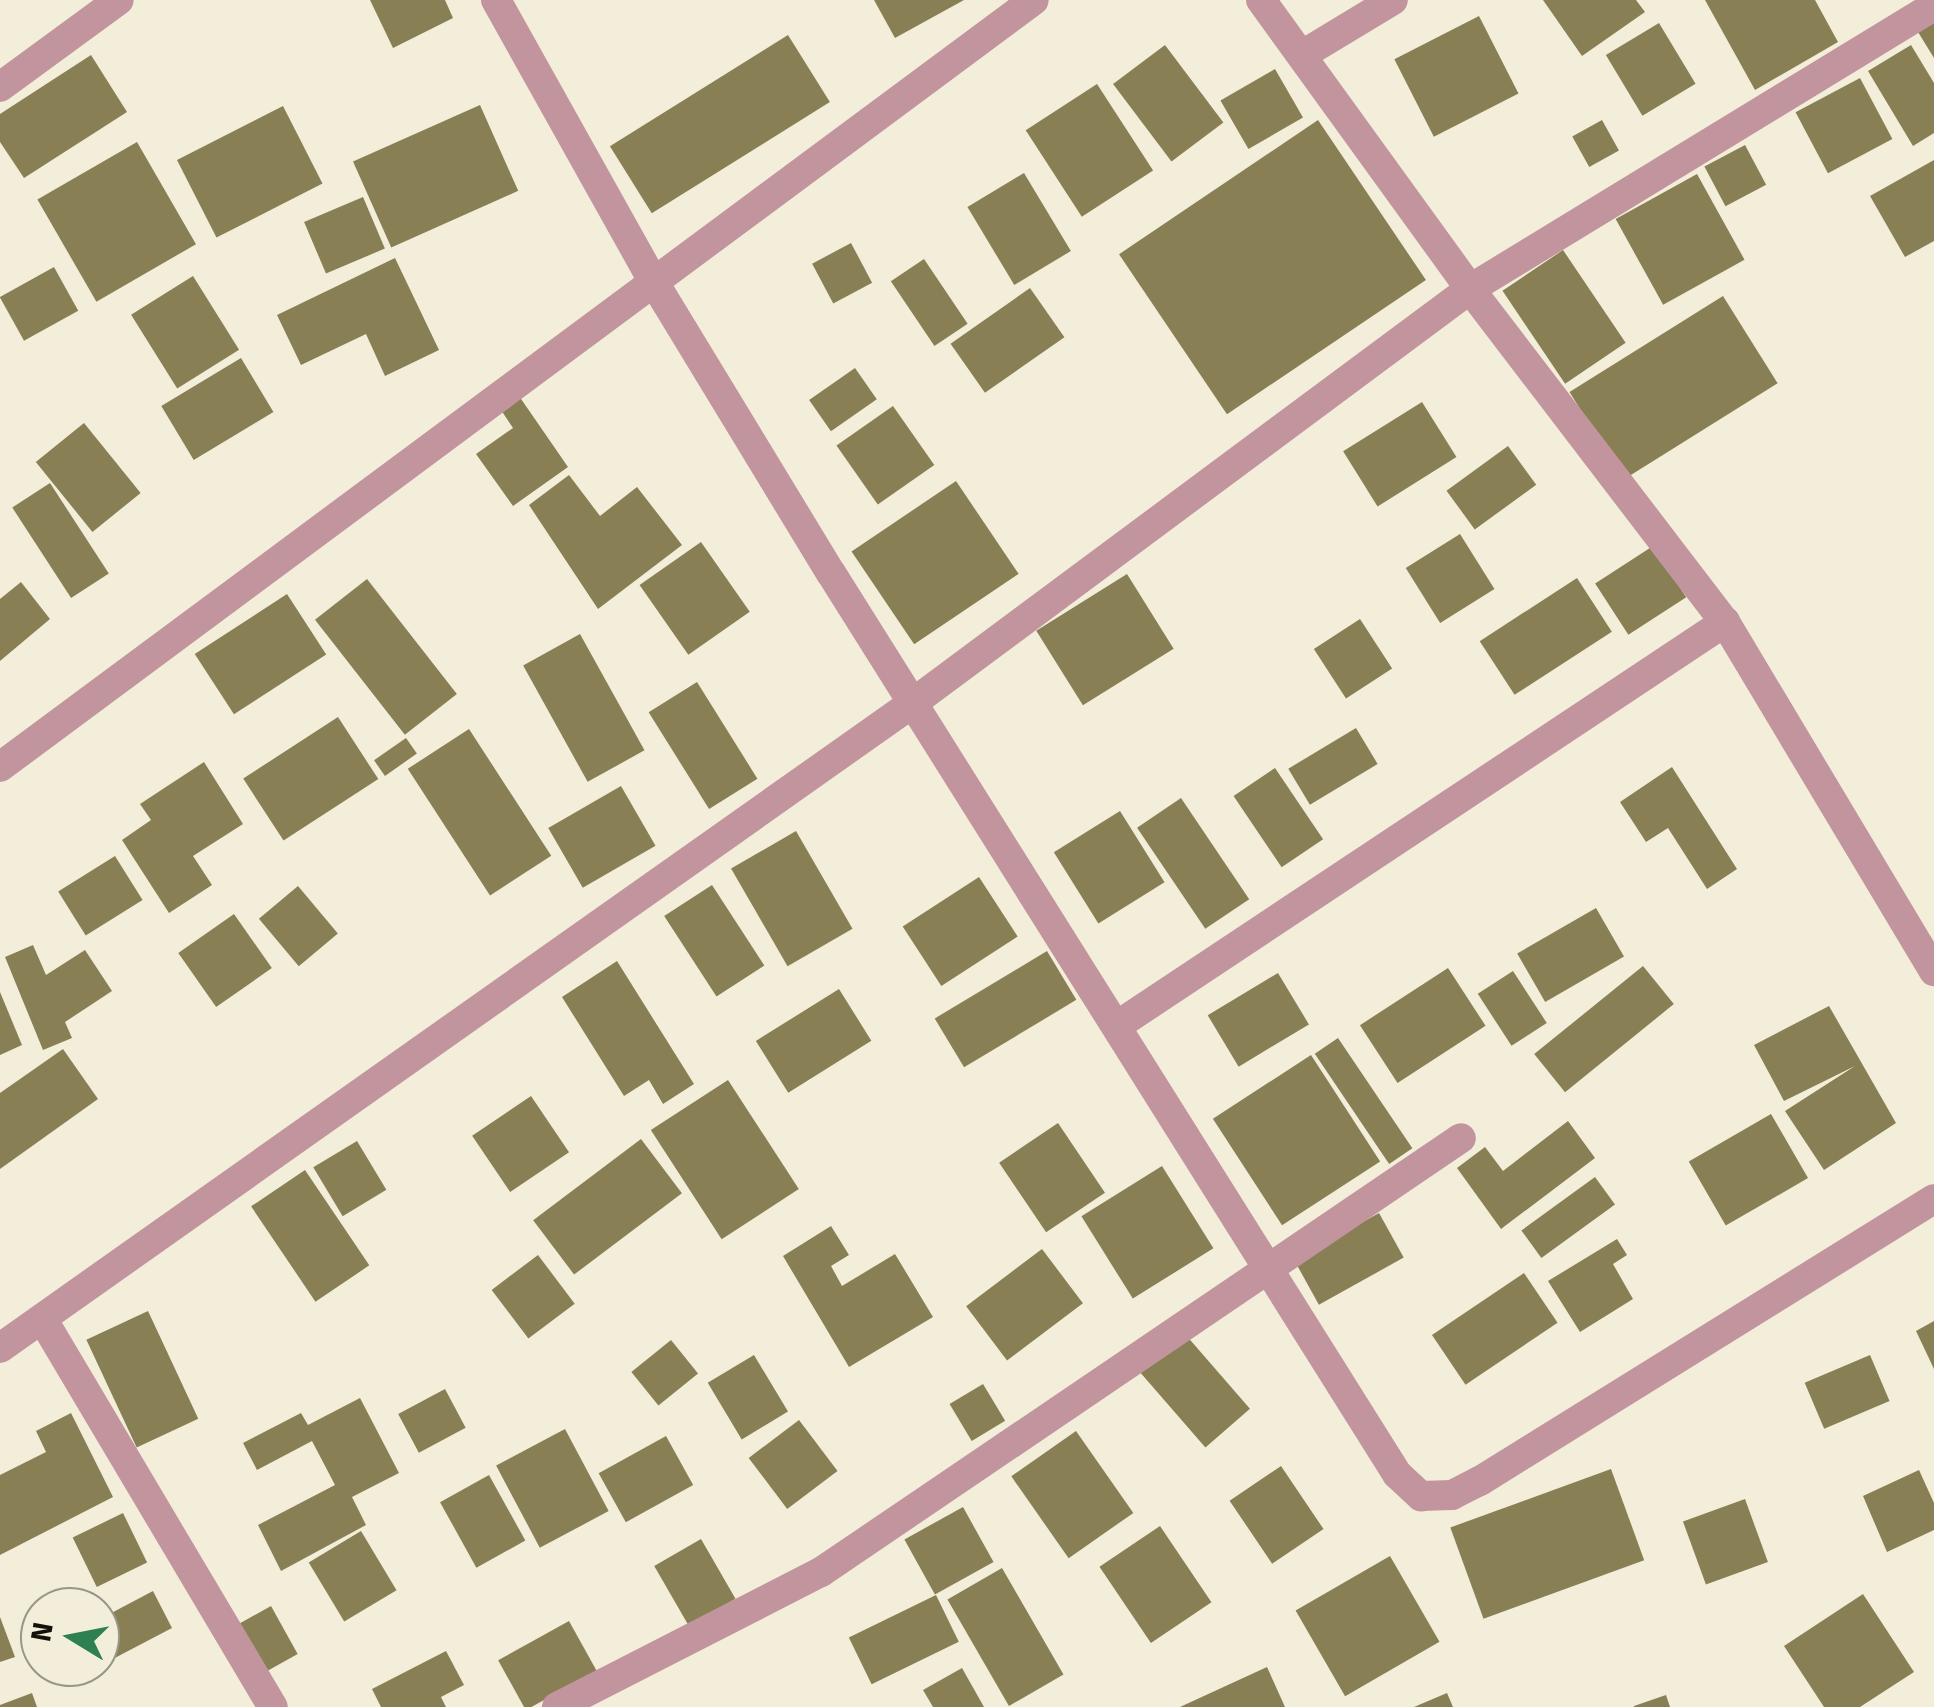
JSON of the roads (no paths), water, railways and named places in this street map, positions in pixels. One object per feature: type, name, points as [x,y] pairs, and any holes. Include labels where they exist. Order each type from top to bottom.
[{"type":"street","points":[[0,88],[118,0]]},
{"type":"street","points":[[496,0],[652,279],[1270,1264],[1397,1474],[1421,1496],[1452,1495],[1934,1199]]},
{"type":"street","points":[[0,767],[652,279],[1034,0]]},
{"type":"street","points":[[1262,0],[1470,290],[1725,622],[1934,971]]},
{"type":"street","points":[[1302,55],[1393,0]]},
{"type":"street","points":[[0,1348],[914,702],[1470,290],[1934,6]]},
{"type":"street","points":[[1118,1025],[1725,622]]},
{"type":"street","points":[[558,1707],[821,1572],[1461,1138]]},
{"type":"street","points":[[43,1320],[273,1707]]}]
